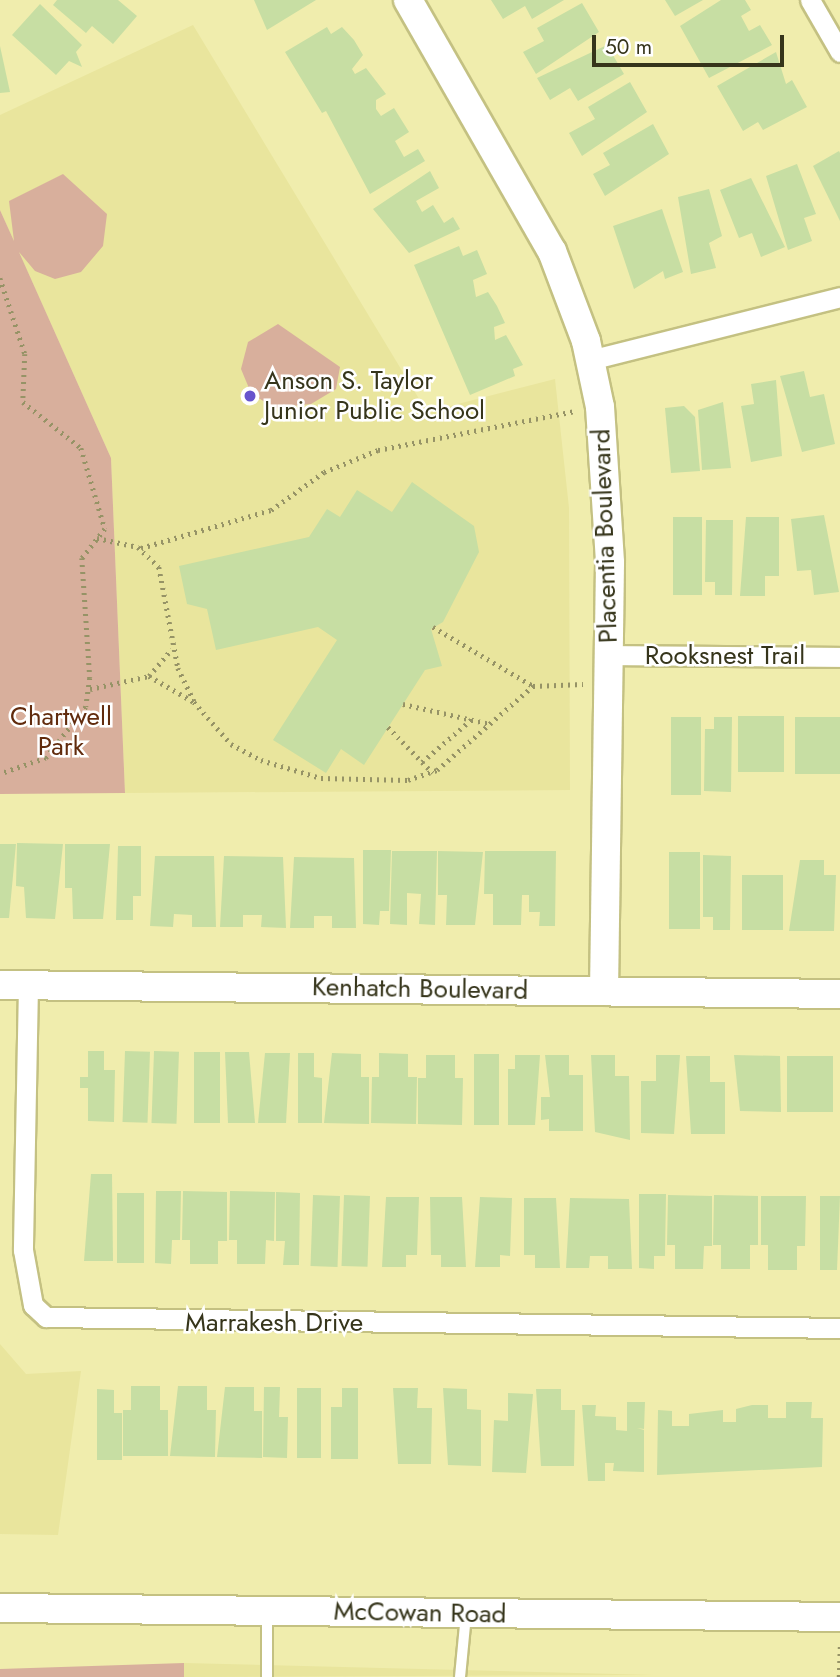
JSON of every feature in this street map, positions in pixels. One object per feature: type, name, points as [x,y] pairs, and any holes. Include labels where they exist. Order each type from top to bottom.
[{"type":"street","name":"Placentia Boulevard","points":[[408,0],[552,251],[590,360],[607,475],[610,655],[604,991]]},
{"type":"street","points":[[810,0],[840,52]]},
{"type":"street","points":[[590,360],[840,297]]},
{"type":"street","name":"Rooksnest Trail","points":[[610,655],[840,657]]},
{"type":"street","name":"Kenhatch Boulevard","points":[[14,985],[840,994]]},
{"type":"street","name":"Marrakesh Drive","points":[[14,985],[23,1250],[33,1305],[46,1317],[840,1328]]},
{"type":"street","name":"McCowan Road","points":[[0,1608],[840,1617]]},
{"type":"lane","points":[[267,1611],[267,1677]]},
{"type":"lane","points":[[460,1677],[466,1613]]},
{"type":"path","points":[[0,278],[25,354],[23,402],[67,432],[86,456],[105,526],[82,558],[90,689],[75,728],[54,751],[31,767],[0,774]]},
{"type":"path","points":[[97,538],[141,548],[275,509],[324,472],[385,448],[584,410]]},
{"type":"path","points":[[141,548],[162,575],[173,649],[194,702]]},
{"type":"path","points":[[433,627],[533,686],[609,682]]},
{"type":"path","points":[[90,689],[149,676],[173,649]]},
{"type":"path","points":[[149,676],[194,702],[235,747],[294,772],[400,780],[433,773],[533,686]]},
{"type":"path","points":[[403,704],[491,724]]},
{"type":"path","points":[[422,762],[472,719]]},
{"type":"path","points":[[388,727],[433,773]]},
{"type":"path","points":[[839,1677],[840,1617]]},
{"type":"shaded area","name":"Anson S. Taylor Junior Public School","points":[[193,25],[427,412],[555,379],[569,508],[570,790],[125,793],[111,458],[0,210],[0,115]]},
{"type":"shaded area","points":[[0,1344],[26,1374],[81,1371],[58,1535],[0,1534]]},
{"type":"shaded area","points":[[184,1663],[654,1675],[184,1677]]},
{"type":"green space","name":"Chartwell Park","points":[[63,174],[107,214],[103,246],[81,272],[55,279],[35,271],[19,252],[111,458],[125,793],[0,794],[0,210],[14,241],[9,201]]},
{"type":"green space","points":[[278,324],[340,367],[336,389],[311,404],[274,408],[251,393],[241,369],[248,342]]},
{"type":"green space","points":[[184,1663],[184,1677],[0,1677],[0,1669]]},
{"type":"building","points":[[57,0],[118,0],[137,16],[113,44],[92,26],[86,33],[53,5]]},
{"type":"building","points":[[254,0],[316,0],[267,30]]},
{"type":"building","points":[[491,0],[564,0],[532,19],[525,6],[503,19]]},
{"type":"building","points":[[665,0],[703,0],[675,16]]},
{"type":"building","points":[[721,0],[745,0],[751,10],[741,16],[749,31],[760,25],[772,45],[709,78],[680,26]]},
{"type":"building","points":[[582,3],[599,32],[536,74],[523,52],[544,41],[537,28]]},
{"type":"building","points":[[40,4],[82,45],[76,52],[82,67],[69,61],[56,75],[12,35]]},
{"type":"building","points":[[327,27],[331,34],[342,27],[354,40],[363,55],[352,69],[355,74],[366,68],[386,94],[376,100],[376,109],[381,116],[394,108],[409,132],[395,141],[404,157],[418,149],[425,161],[370,194],[326,111],[322,113],[285,52]]},
{"type":"building","points":[[607,45],[624,74],[578,101],[570,88],[550,100],[537,78]]},
{"type":"building","points":[[0,46],[10,92],[0,93]]},
{"type":"building","points":[[776,52],[786,84],[792,80],[807,107],[763,130],[758,122],[743,131],[717,86]]},
{"type":"building","points":[[630,82],[647,112],[582,156],[569,133],[595,119],[588,107]]},
{"type":"building","points":[[653,124],[669,154],[605,196],[593,174],[610,165],[603,153]]},
{"type":"building","points":[[839,151],[840,153],[840,221],[813,166]]},
{"type":"building","points":[[797,164],[816,214],[804,218],[812,241],[788,250],[766,176]]},
{"type":"building","points":[[430,171],[439,188],[416,201],[422,212],[433,205],[444,223],[453,217],[460,229],[409,253],[373,209]]},
{"type":"building","points":[[751,178],[785,247],[761,257],[752,233],[739,238],[720,190]]},
{"type":"building","points":[[709,189],[722,236],[709,243],[716,268],[691,274],[678,197]]},
{"type":"building","points":[[662,209],[683,272],[665,279],[663,271],[634,289],[613,226]]},
{"type":"building","points":[[459,246],[463,256],[477,250],[487,274],[473,280],[476,297],[488,292],[505,323],[494,327],[495,340],[506,335],[523,365],[513,369],[515,376],[470,395],[414,265]]},
{"type":"building","points":[[804,371],[810,397],[824,394],[835,444],[802,452],[780,376]]},
{"type":"building","points":[[776,380],[782,456],[751,462],[741,406],[754,404],[751,384]]},
{"type":"building","points":[[723,402],[731,468],[702,470],[698,410]]},
{"type":"building","points":[[684,406],[695,417],[700,471],[671,473],[665,408]]},
{"type":"building","points":[[412,482],[474,526],[479,552],[443,622],[431,629],[442,666],[425,670],[364,765],[341,749],[326,773],[273,740],[337,640],[318,627],[216,650],[207,609],[187,604],[179,566],[309,537],[327,509],[340,517],[357,490],[392,512]]},
{"type":"building","points":[[824,515],[839,592],[814,595],[811,570],[797,571],[791,519]]},
{"type":"building","points":[[673,517],[702,517],[702,595],[673,595]]},
{"type":"building","points":[[746,517],[779,517],[779,576],[765,576],[765,596],[740,596]]},
{"type":"building","points":[[706,520],[733,520],[732,595],[715,595],[715,582],[705,582]]},
{"type":"building","points":[[738,716],[784,716],[784,772],[738,772]]},
{"type":"building","points":[[671,717],[701,717],[701,795],[671,795]]},
{"type":"building","points":[[714,717],[732,717],[731,792],[704,791],[705,729],[714,729]]},
{"type":"building","points":[[795,717],[840,717],[840,774],[795,774]]},
{"type":"building","points":[[17,843],[63,844],[55,919],[26,918],[24,887],[16,886]]},
{"type":"building","points":[[0,844],[16,844],[9,918],[0,918]]},
{"type":"building","points":[[65,844],[110,844],[103,919],[73,919],[72,888],[65,888]]},
{"type":"building","points":[[118,846],[141,846],[141,896],[133,896],[133,920],[116,920]]},
{"type":"building","points":[[363,850],[391,850],[389,911],[380,911],[379,925],[363,924]]},
{"type":"building","points":[[392,851],[437,851],[435,925],[419,924],[421,894],[407,893],[407,925],[390,924]]},
{"type":"building","points":[[438,851],[483,852],[475,925],[446,925],[447,895],[438,895]]},
{"type":"building","points":[[485,851],[556,851],[555,926],[539,926],[540,912],[529,912],[529,895],[522,895],[521,925],[493,925],[493,894],[484,894]]},
{"type":"building","points":[[669,852],[700,852],[700,929],[669,929]]},
{"type":"building","points":[[703,855],[731,856],[730,930],[713,930],[713,917],[703,917]]},
{"type":"building","points":[[155,856],[214,856],[216,927],[192,927],[192,915],[174,914],[173,927],[150,926]]},
{"type":"building","points":[[224,856],[283,857],[286,928],[261,927],[262,915],[243,915],[243,927],[220,927]]},
{"type":"building","points":[[294,857],[354,858],[356,928],[332,928],[332,916],[314,916],[314,928],[290,928]]},
{"type":"building","points":[[800,860],[824,860],[824,875],[836,875],[834,931],[789,931]]},
{"type":"building","points":[[742,875],[783,875],[783,930],[742,930]]},
{"type":"building","points":[[88,1051],[104,1051],[104,1070],[115,1070],[114,1122],[88,1121],[88,1088],[80,1088],[80,1077],[88,1077]]},
{"type":"building","points":[[125,1051],[150,1052],[148,1123],[123,1122]]},
{"type":"building","points":[[154,1051],[179,1052],[176,1124],[151,1123]]},
{"type":"building","points":[[194,1052],[220,1052],[220,1123],[194,1123]]},
{"type":"building","points":[[225,1052],[249,1052],[255,1123],[228,1123]]},
{"type":"building","points":[[265,1053],[290,1053],[286,1123],[258,1123]]},
{"type":"building","points":[[298,1053],[314,1053],[314,1077],[322,1078],[322,1123],[298,1123]]},
{"type":"building","points":[[332,1053],[361,1054],[361,1077],[369,1077],[369,1124],[324,1123]]},
{"type":"building","points":[[379,1053],[408,1054],[408,1077],[417,1077],[416,1124],[371,1123],[372,1077],[379,1077]]},
{"type":"building","points":[[474,1054],[499,1054],[499,1125],[474,1125]]},
{"type":"building","points":[[426,1055],[455,1055],[455,1078],[463,1078],[462,1125],[418,1124],[418,1078],[426,1078]]},
{"type":"building","points":[[515,1055],[540,1055],[535,1125],[508,1125],[508,1069],[515,1069]]},
{"type":"building","points":[[545,1055],[569,1055],[569,1075],[583,1075],[583,1131],[549,1131],[549,1119],[541,1120],[541,1097],[550,1097]]},
{"type":"building","points":[[591,1055],[615,1055],[615,1076],[629,1076],[630,1140],[595,1132]]},
{"type":"building","points":[[656,1055],[680,1055],[674,1134],[641,1133],[641,1081],[656,1081]]},
{"type":"building","points":[[734,1055],[780,1056],[781,1112],[740,1111]]},
{"type":"building","points":[[686,1056],[710,1056],[710,1082],[725,1082],[725,1134],[691,1134]]},
{"type":"building","points":[[787,1056],[833,1056],[833,1112],[787,1112]]},
{"type":"building","points":[[91,1174],[112,1174],[113,1261],[84,1261]]},
{"type":"building","points":[[156,1191],[181,1191],[180,1240],[172,1240],[171,1264],[155,1263]]},
{"type":"building","points":[[183,1191],[227,1192],[227,1241],[218,1241],[218,1264],[190,1264],[190,1240],[182,1240]]},
{"type":"building","points":[[230,1191],[275,1192],[274,1241],[266,1240],[265,1264],[237,1264],[237,1240],[229,1240]]},
{"type":"building","points":[[276,1192],[300,1193],[299,1265],[283,1265],[285,1241],[276,1241]]},
{"type":"building","points":[[117,1193],[144,1193],[144,1263],[117,1263]]},
{"type":"building","points":[[639,1194],[666,1194],[665,1256],[654,1256],[654,1269],[639,1268]]},
{"type":"building","points":[[313,1195],[340,1196],[338,1267],[311,1266]]},
{"type":"building","points":[[344,1195],[370,1196],[368,1267],[342,1266]]},
{"type":"building","points":[[668,1195],[712,1196],[712,1246],[704,1246],[703,1269],[675,1269],[675,1245],[667,1245]]},
{"type":"building","points":[[714,1195],[758,1196],[758,1245],[750,1245],[750,1269],[721,1269],[721,1245],[713,1245]]},
{"type":"building","points":[[761,1196],[806,1196],[805,1246],[797,1246],[797,1270],[768,1270],[768,1245],[761,1245]]},
{"type":"building","points":[[820,1196],[840,1196],[837,1270],[820,1270]]},
{"type":"building","points":[[386,1197],[419,1197],[417,1255],[406,1255],[406,1267],[382,1267]]},
{"type":"building","points":[[430,1197],[462,1197],[466,1267],[441,1267],[441,1255],[431,1255]]},
{"type":"building","points":[[480,1197],[512,1198],[510,1256],[500,1255],[500,1267],[475,1267]]},
{"type":"building","points":[[524,1198],[556,1198],[560,1268],[535,1268],[535,1255],[524,1255]]},
{"type":"building","points":[[570,1198],[629,1199],[632,1269],[608,1269],[608,1256],[590,1256],[589,1268],[566,1268]]},
{"type":"building","points":[[131,1386],[160,1386],[160,1410],[168,1410],[168,1456],[123,1456],[123,1410],[131,1410]]},
{"type":"building","points":[[178,1386],[207,1386],[207,1410],[216,1410],[215,1457],[170,1456]]},
{"type":"building","points":[[225,1387],[254,1387],[254,1411],[262,1411],[262,1458],[217,1457]]},
{"type":"building","points":[[264,1387],[280,1387],[279,1417],[288,1417],[287,1458],[263,1457]]},
{"type":"building","points":[[297,1388],[321,1388],[321,1458],[297,1458]]},
{"type":"building","points":[[342,1388],[358,1388],[358,1459],[331,1459],[331,1407],[342,1407]]},
{"type":"building","points":[[393,1388],[418,1388],[417,1408],[432,1408],[431,1464],[398,1464]]},
{"type":"building","points":[[443,1388],[467,1389],[467,1409],[481,1410],[481,1466],[448,1465]]},
{"type":"building","points":[[97,1389],[114,1390],[114,1413],[122,1413],[122,1460],[97,1460]]},
{"type":"building","points":[[536,1389],[561,1389],[561,1410],[575,1410],[574,1466],[541,1466]]},
{"type":"building","points":[[508,1393],[533,1394],[526,1473],[492,1472],[494,1420],[508,1421]]},
{"type":"building","points":[[627,1402],[645,1402],[644,1429],[637,1428],[644,1430],[644,1472],[613,1471],[614,1463],[605,1463],[605,1481],[588,1481],[582,1405],[596,1405],[595,1416],[616,1417],[616,1430],[627,1431]]},
{"type":"building","points":[[786,1402],[812,1402],[811,1418],[823,1418],[822,1467],[657,1475],[658,1410],[672,1411],[672,1426],[689,1426],[689,1414],[723,1410],[723,1422],[736,1422],[736,1409],[752,1405],[768,1405],[768,1418],[786,1418]]},
{"type":"place","name":"Anson S. Taylor Junior Public School","points":[[250,396]]}]
